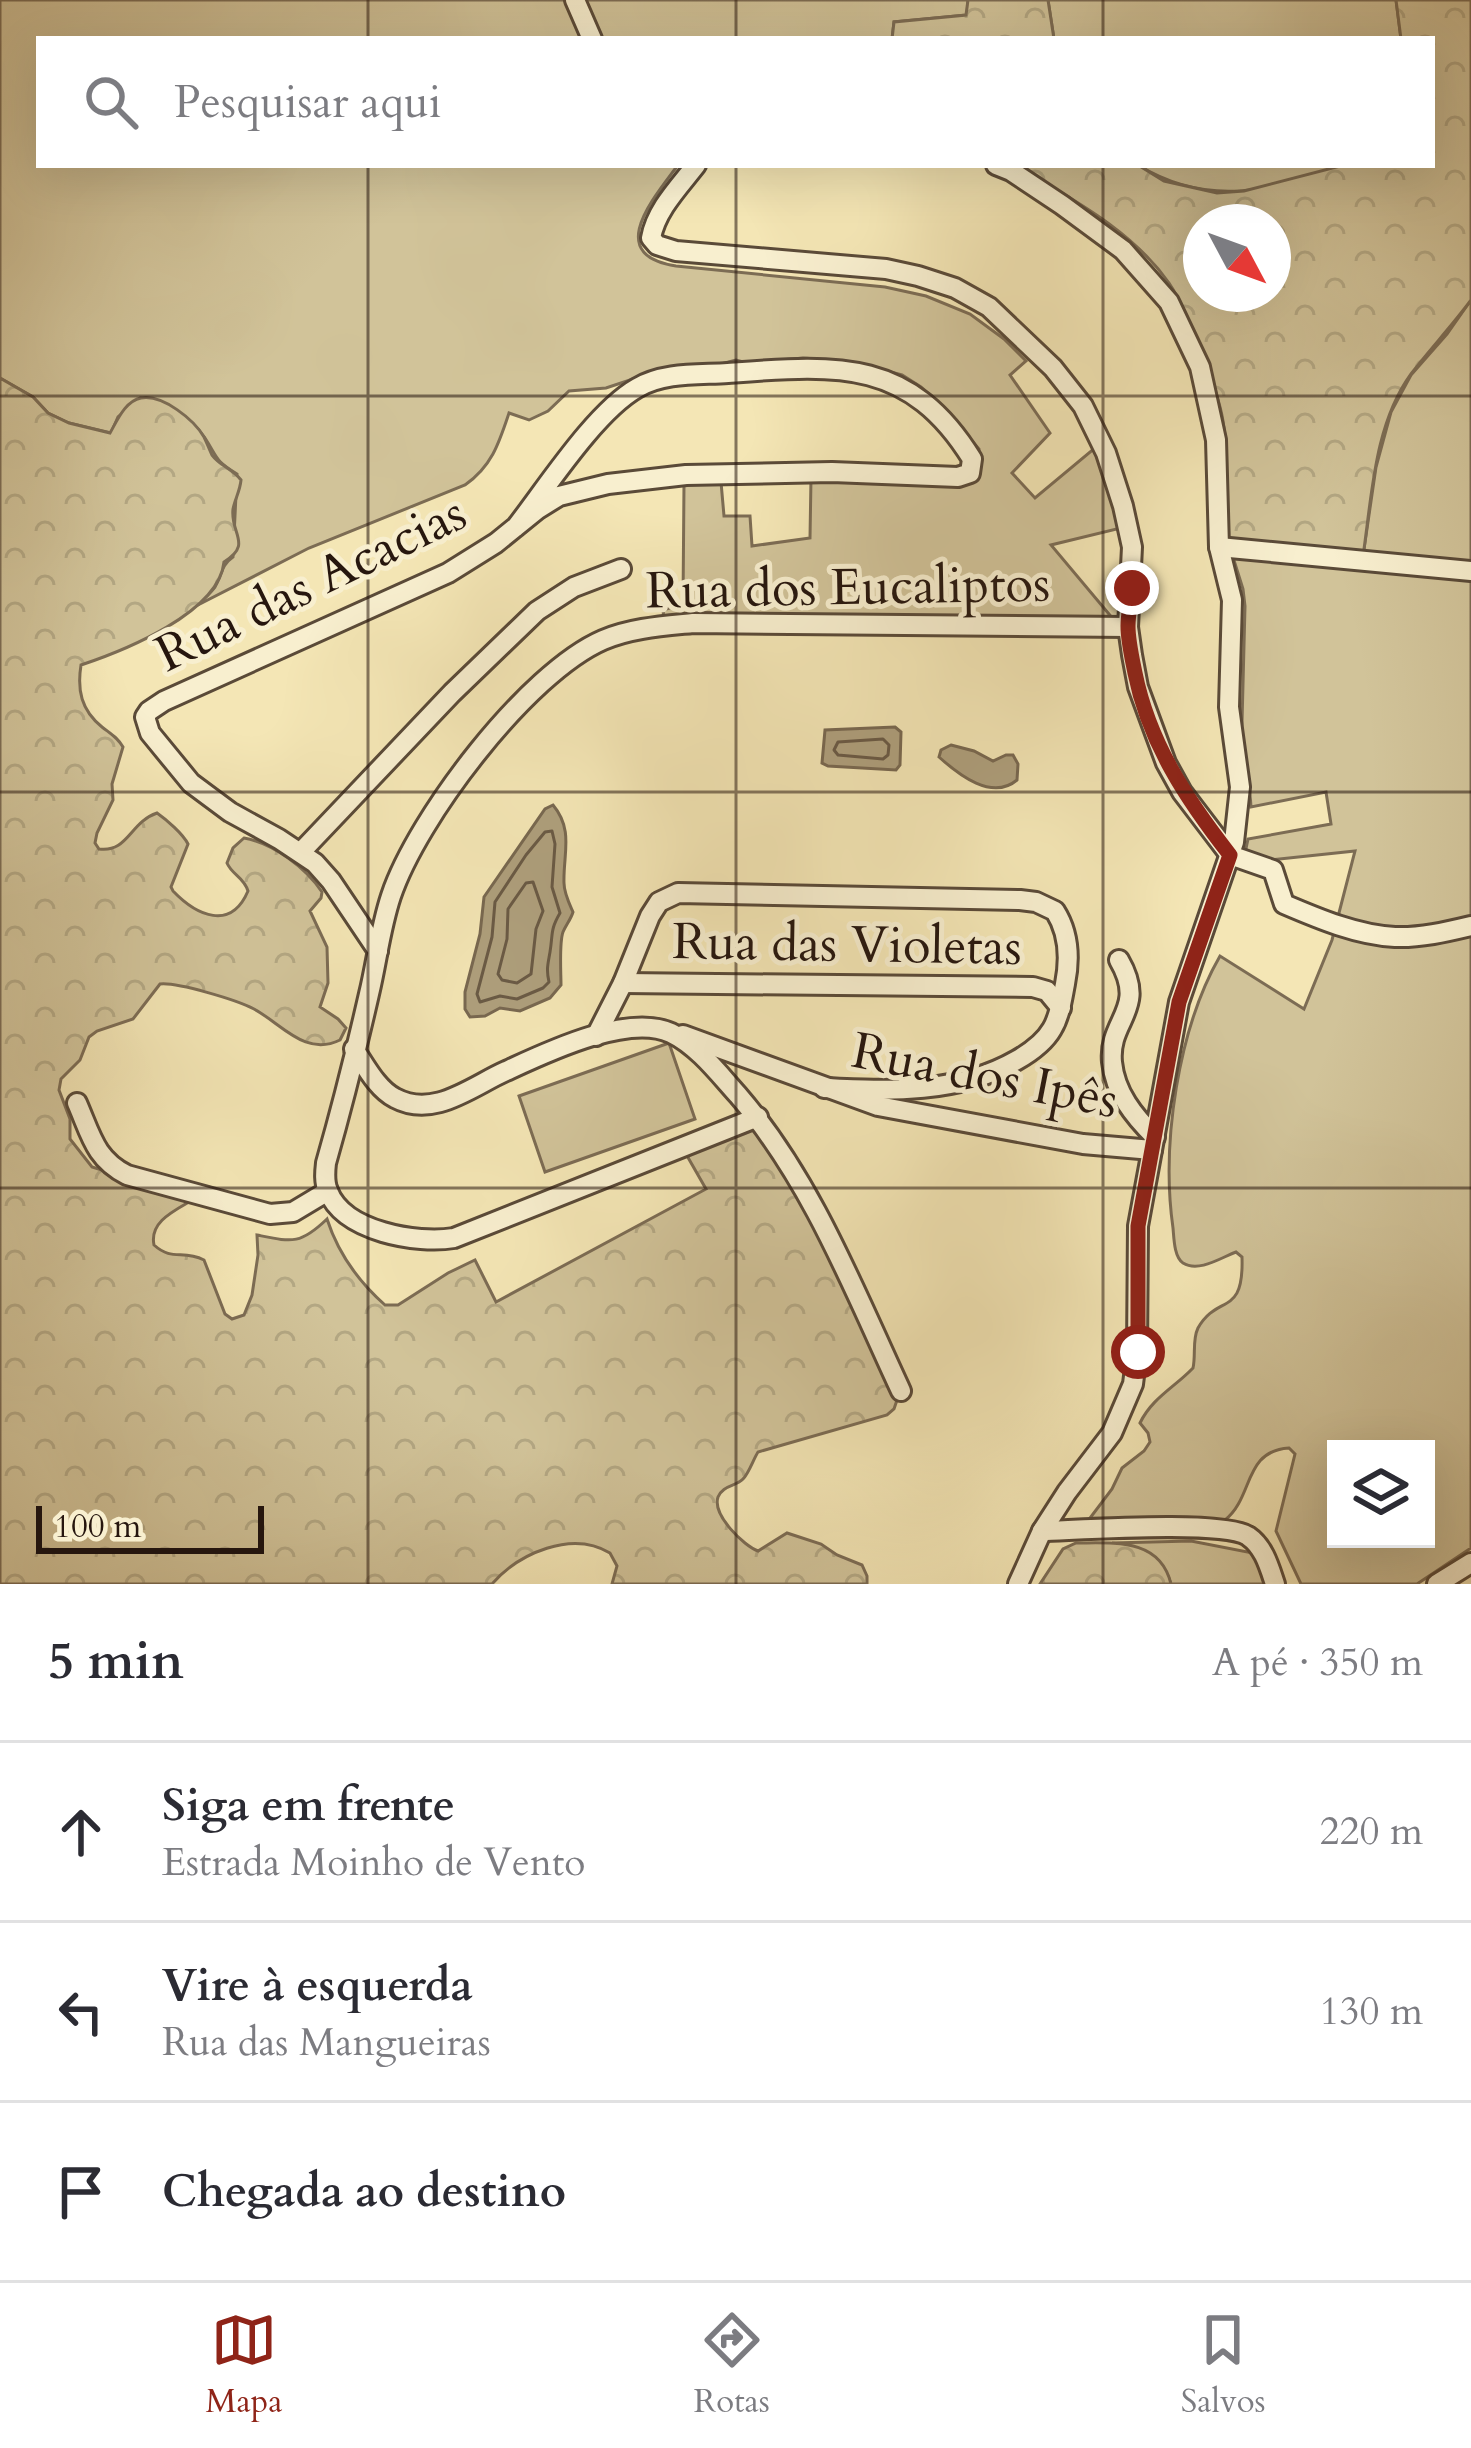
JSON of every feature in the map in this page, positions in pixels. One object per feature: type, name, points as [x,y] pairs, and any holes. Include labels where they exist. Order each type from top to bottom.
[{"type":"street","points":[[575,0],[591,36]]},
{"type":"street","points":[[694,168],[652,228],[650,238],[657,245],[676,251],[886,269],[955,288],[989,307],[1053,368],[1083,406],[1106,453],[1132,548],[1128,627],[1138,687],[1166,763],[1230,855],[1273,870],[1285,904],[1360,932],[1421,936],[1471,926]]},
{"type":"street","points":[[1004,168],[1123,250],[1169,302],[1200,367],[1216,440],[1219,547],[1232,600],[1229,707],[1240,788],[1230,855],[1179,1002],[1138,1226],[1138,1352],[1133,1384],[1112,1433],[1042,1531],[1018,1584]]},
{"type":"street","name":"Rua das Acacias","points":[[301,852],[230,812],[191,783],[150,733],[145,718],[149,711],[448,573],[496,543],[559,496],[608,484],[734,472],[958,477],[970,472],[972,459],[919,396],[873,374],[789,369],[667,377],[636,388],[616,403],[516,527]]},
{"type":"street","points":[[1219,547],[1471,571]]},
{"type":"street","points":[[378,951],[331,881],[301,852],[537,611],[574,587],[621,569]]},
{"type":"street","name":"Rua dos Eucaliptos","points":[[328,1191],[326,1163],[386,913],[407,857],[453,785],[538,685],[567,660],[604,639],[693,622],[1128,627]]},
{"type":"street","points":[[596,1036],[650,916],[659,902],[678,892],[1036,902],[1055,911],[1067,940],[1068,968],[1054,1027],[1043,1042],[1007,1066],[975,1079],[892,1091],[824,1088]]},
{"type":"street","points":[[1119,960],[1131,988],[1112,1064],[1125,1102],[1153,1144]]},
{"type":"street","name":"Rua das Violetas","points":[[623,983],[1033,987],[1063,999]]},
{"type":"street","points":[[354,1049],[394,1098],[422,1105],[459,1097],[501,1073],[596,1036],[638,1028],[667,1031],[700,1054],[758,1117],[828,1234],[901,1391]]},
{"type":"street","name":"Rua dos Ipês","points":[[667,1031],[878,1106],[1083,1144],[1153,1144]]},
{"type":"street","points":[[77,1103],[99,1155],[128,1175],[270,1214],[293,1213],[328,1191],[335,1204],[368,1228],[436,1241],[454,1238],[758,1117]]},
{"type":"street","points":[[1042,1531],[1236,1531],[1251,1538],[1265,1554],[1274,1584]]},
{"type":"street","points":[[1437,1584],[1471,1563]]},
{"type":"green space","points":[[0,0],[968,0],[967,15],[894,22],[892,36],[36,36],[36,168],[676,168],[641,224],[642,250],[654,260],[926,296],[970,314],[1026,361],[1010,375],[1050,433],[1012,473],[1035,498],[1096,447],[1121,528],[1051,545],[1114,620],[664,620],[663,610],[683,604],[684,484],[721,482],[724,516],[750,516],[752,546],[810,538],[811,478],[957,484],[979,466],[979,449],[921,387],[902,375],[852,362],[736,360],[660,370],[606,388],[569,391],[548,411],[529,420],[509,413],[488,462],[465,485],[309,548],[194,607],[215,587],[233,557],[237,474],[220,462],[192,423],[159,402],[140,398],[118,417],[111,433],[48,413],[33,397],[0,378]]},
{"type":"green space","points":[[968,0],[1048,0],[1054,36],[892,36],[894,22],[966,15]]},
{"type":"green space","points":[[1048,0],[1396,0],[1401,36],[1054,36]]},
{"type":"green space","points":[[1396,0],[1471,0],[1471,300],[1411,374],[1389,416],[1376,462],[1363,556],[1223,542],[1223,421],[1184,312],[1291,312],[1291,204],[1183,204],[1183,309],[1169,283],[1137,246],[1020,168],[1143,168],[1164,181],[1217,193],[1244,191],[1332,168],[1435,168],[1435,36],[1401,36]]},
{"type":"green space","points":[[1144,168],[1335,168],[1240,191],[1189,187]]},
{"type":"green space","points":[[1471,300],[1471,1548],[1417,1584],[1301,1584],[1276,1531],[1295,1454],[1289,1448],[1274,1451],[1256,1466],[1225,1520],[1090,1518],[1122,1468],[1150,1442],[1140,1423],[1157,1400],[1193,1368],[1198,1328],[1234,1297],[1242,1276],[1242,1257],[1236,1252],[1189,1266],[1180,1260],[1174,1242],[1169,1160],[1176,1088],[1205,985],[1220,956],[1304,1009],[1332,940],[1355,851],[1243,863],[1248,839],[1331,824],[1326,792],[1251,807],[1241,734],[1245,606],[1232,554],[1363,556],[1376,467],[1391,412],[1411,375]]},
{"type":"green space","points":[[0,378],[33,397],[48,413],[110,433],[130,403],[141,398],[159,400],[193,423],[212,455],[241,480],[233,509],[239,544],[205,598],[166,627],[81,665],[85,707],[123,747],[112,784],[113,800],[95,843],[99,849],[116,846],[157,813],[188,844],[173,891],[192,907],[213,915],[232,911],[248,891],[227,863],[244,838],[288,858],[322,892],[310,911],[327,947],[328,983],[320,1007],[346,1028],[340,1040],[305,1042],[246,1005],[160,984],[133,1019],[89,1037],[80,1060],[61,1079],[59,1090],[70,1119],[70,1139],[92,1167],[194,1199],[160,1223],[154,1245],[167,1253],[204,1260],[225,1314],[232,1319],[244,1315],[252,1295],[257,1235],[295,1239],[327,1219],[350,1266],[385,1305],[398,1305],[475,1260],[496,1302],[706,1189],[686,1154],[756,1125],[825,1242],[897,1400],[887,1415],[758,1452],[745,1476],[723,1490],[717,1504],[731,1529],[752,1548],[758,1551],[787,1533],[862,1565],[867,1584],[612,1584],[617,1566],[610,1553],[579,1544],[531,1555],[492,1584],[0,1584]]},
{"type":"green space","points":[[669,1043],[695,1119],[545,1172],[519,1096]]},
{"type":"green space","points":[[1191,1541],[1258,1554],[1271,1584],[1171,1584],[1149,1555],[1112,1543]]},
{"type":"green space","points":[[1076,1543],[1120,1544],[1146,1551],[1157,1558],[1171,1584],[1040,1584],[1063,1549]]},
{"type":"water","points":[[895,727],[901,732],[896,770],[822,763],[825,730]]},
{"type":"water","points":[[951,745],[993,761],[1013,755],[1017,780],[997,788],[966,778],[939,757]]},
{"type":"water","points":[[553,805],[565,833],[564,887],[573,912],[562,937],[561,985],[550,998],[520,1011],[500,1008],[470,1017],[465,992],[484,897],[545,809]]},
{"type":"route","points":[[1132,588],[1128,627],[1132,655],[1153,730],[1182,792],[1230,855],[1179,1002],[1151,1150],[1138,1226],[1138,1352]]}]
